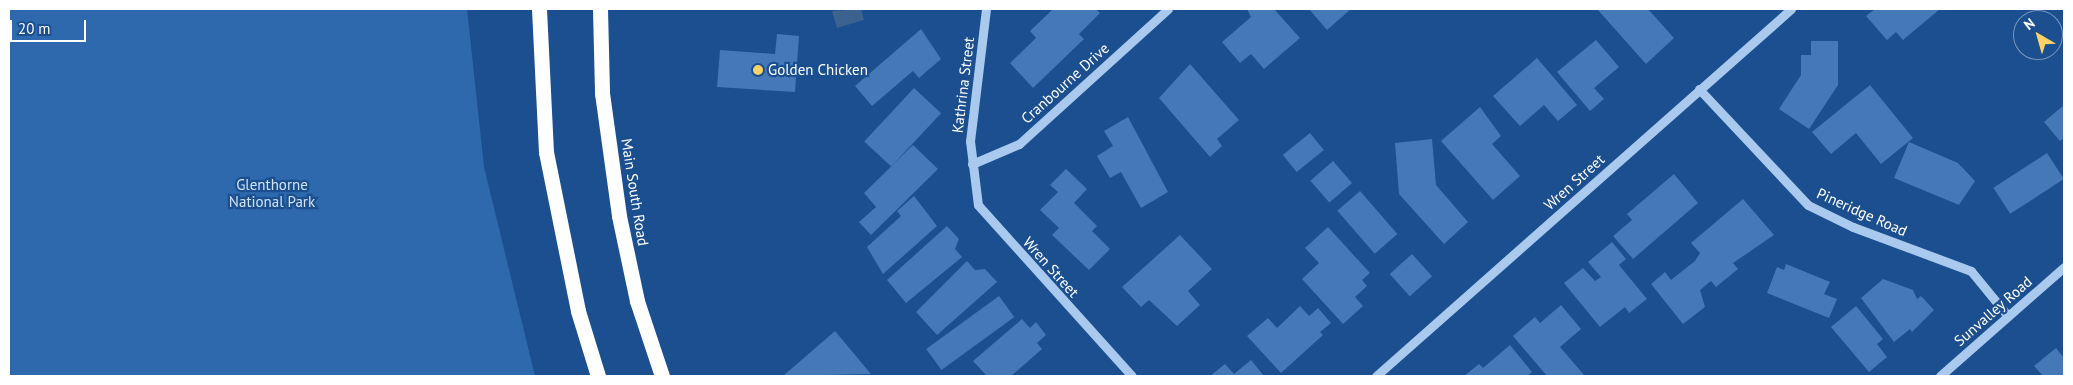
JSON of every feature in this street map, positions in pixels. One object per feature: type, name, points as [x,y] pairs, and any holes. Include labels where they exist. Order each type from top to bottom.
[{"type":"highway","points":[[539,9],[546,152],[578,311],[598,376]]},
{"type":"highway","name":"Main South Road","points":[[600,9],[602,94],[619,216],[637,300],[662,376]]},
{"type":"street","name":"Kathrina Street","points":[[972,164],[970,141],[986,9]]},
{"type":"street","name":"Cranbourne Drive","points":[[972,164],[1018,144],[1168,9]]},
{"type":"street","name":"Wren Street","points":[[1376,376],[1791,9]]},
{"type":"street","name":"Pineridge Road","points":[[1699,89],[1808,205],[1853,227],[1971,271],[2008,316]]},
{"type":"street","name":"Wren Street","points":[[972,164],[978,205],[1132,376]]},
{"type":"street","name":"Sunvalley Road","points":[[1940,376],[2064,267]]},
{"type":"green space","name":"Glenthorne National Park","points":[[9,9],[467,9],[484,167],[535,376],[9,376]]},
{"type":"shaded area","points":[[861,9],[864,20],[837,28],[832,11]]},
{"type":"building","points":[[1053,9],[1096,9],[1100,13],[1079,34],[1084,39],[1033,88],[1010,63],[1036,38],[1030,31]]},
{"type":"building","points":[[1247,9],[1274,9],[1300,38],[1264,69],[1251,54],[1240,63],[1222,42],[1251,17]]},
{"type":"building","points":[[1309,9],[1351,9],[1327,30]]},
{"type":"building","points":[[1597,9],[1648,9],[1674,38],[1646,64]]},
{"type":"building","points":[[1875,9],[1940,9],[1903,40],[1896,32],[1887,40],[1866,16]]},
{"type":"building","points":[[921,29],[941,59],[919,78],[913,71],[872,106],[855,86]]},
{"type":"building","name":"Golden Chicken","points":[[777,34],[799,36],[795,92],[717,87],[720,50],[775,54]]},
{"type":"building","points":[[1596,40],[1619,67],[1594,88],[1604,99],[1590,111],[1557,72]]},
{"type":"building","points":[[1811,41],[1838,41],[1838,85],[1809,129],[1779,109],[1801,75],[1801,55],[1811,55]]},
{"type":"building","points":[[1537,58],[1577,105],[1558,121],[1544,105],[1520,126],[1493,96]]},
{"type":"building","points":[[1190,64],[1239,120],[1217,139],[1222,146],[1210,157],[1159,98]]},
{"type":"building","points":[[1870,85],[1913,138],[1881,164],[1856,133],[1831,154],[1812,132]]},
{"type":"building","points":[[914,88],[941,113],[891,167],[864,141]]},
{"type":"building","points":[[2064,105],[2064,138],[2060,141],[2044,122]]},
{"type":"building","points":[[1480,107],[1501,136],[1492,144],[1520,176],[1493,200],[1441,141]]},
{"type":"building","points":[[1128,117],[1168,192],[1141,208],[1121,172],[1110,178],[1097,156],[1113,146],[1104,131]]},
{"type":"building","points":[[1310,133],[1324,150],[1297,172],[1283,155]]},
{"type":"building","points":[[1432,139],[1436,185],[1468,222],[1444,244],[1399,194],[1395,143]]},
{"type":"building","points":[[1909,142],[1958,163],[1975,181],[1959,205],[1894,178]]},
{"type":"building","points":[[913,145],[938,169],[871,235],[859,222],[876,207],[864,193]]},
{"type":"building","points":[[2047,153],[2064,179],[2010,214],[1993,188]]},
{"type":"building","points":[[1333,161],[1352,183],[1329,203],[1310,181]]},
{"type":"building","points":[[1066,169],[1087,189],[1074,203],[1097,226],[1092,231],[1110,249],[1089,270],[1052,235],[1059,228],[1040,210],[1058,192],[1050,185]]},
{"type":"building","points":[[1674,174],[1698,203],[1633,259],[1613,236],[1632,220],[1627,214]]},
{"type":"building","points":[[1360,191],[1397,234],[1375,254],[1337,211]]},
{"type":"building","points":[[914,196],[937,226],[883,274],[867,247],[901,216],[897,211]]},
{"type":"building","points":[[1743,199],[1774,235],[1733,263],[1738,269],[1716,287],[1711,281],[1700,290],[1705,307],[1683,324],[1651,284],[1665,272],[1671,280],[1695,261],[1700,253],[1691,243]]},
{"type":"building","points":[[947,226],[959,239],[955,249],[962,257],[906,303],[887,280]]},
{"type":"building","points":[[1328,227],[1370,273],[1362,280],[1367,286],[1355,297],[1363,306],[1343,324],[1302,279],[1319,263],[1305,248]]},
{"type":"building","points":[[1180,235],[1212,269],[1188,291],[1200,305],[1177,326],[1149,300],[1141,307],[1122,287]]},
{"type":"building","points":[[1612,242],[1626,259],[1619,265],[1647,299],[1629,313],[1625,307],[1600,327],[1564,283],[1583,268],[1595,281],[1601,277],[1588,262]]},
{"type":"building","points":[[1412,254],[1432,276],[1410,296],[1390,274]]},
{"type":"building","points":[[967,261],[975,270],[985,269],[997,282],[937,335],[916,312]]},
{"type":"building","points":[[1786,264],[1830,282],[1824,294],[1837,299],[1829,318],[1767,293],[1777,267],[1784,270]]},
{"type":"building","points":[[1883,279],[1913,290],[1917,299],[1921,296],[1934,310],[1912,332],[1910,329],[1894,342],[1861,298]]},
{"type":"building","points":[[999,296],[1014,317],[941,370],[926,349]]},
{"type":"building","points":[[1561,305],[1581,329],[1560,347],[1585,376],[1547,376],[1513,336],[1535,317],[1540,323]]},
{"type":"building","points":[[1300,306],[1309,316],[1318,308],[1331,323],[1320,332],[1323,335],[1281,373],[1247,336],[1268,318],[1277,328]]},
{"type":"building","points":[[1856,306],[1883,339],[1877,344],[1887,357],[1869,372],[1831,327]]},
{"type":"building","points":[[1022,319],[1030,328],[1036,322],[1046,335],[1037,343],[1042,349],[1011,376],[987,376],[973,361]]},
{"type":"building","points":[[835,331],[871,374],[783,376]]},
{"type":"building","points":[[1510,345],[1532,372],[1527,376],[1464,376],[1479,364],[1483,368]]},
{"type":"building","points":[[2056,348],[2064,358],[2064,376],[2043,376],[2034,366]]},
{"type":"building","points":[[1251,360],[1264,376],[1210,376],[1225,364],[1234,374]]},
{"type":"place","name":"Golden Chicken","points":[[758,70]]}]
